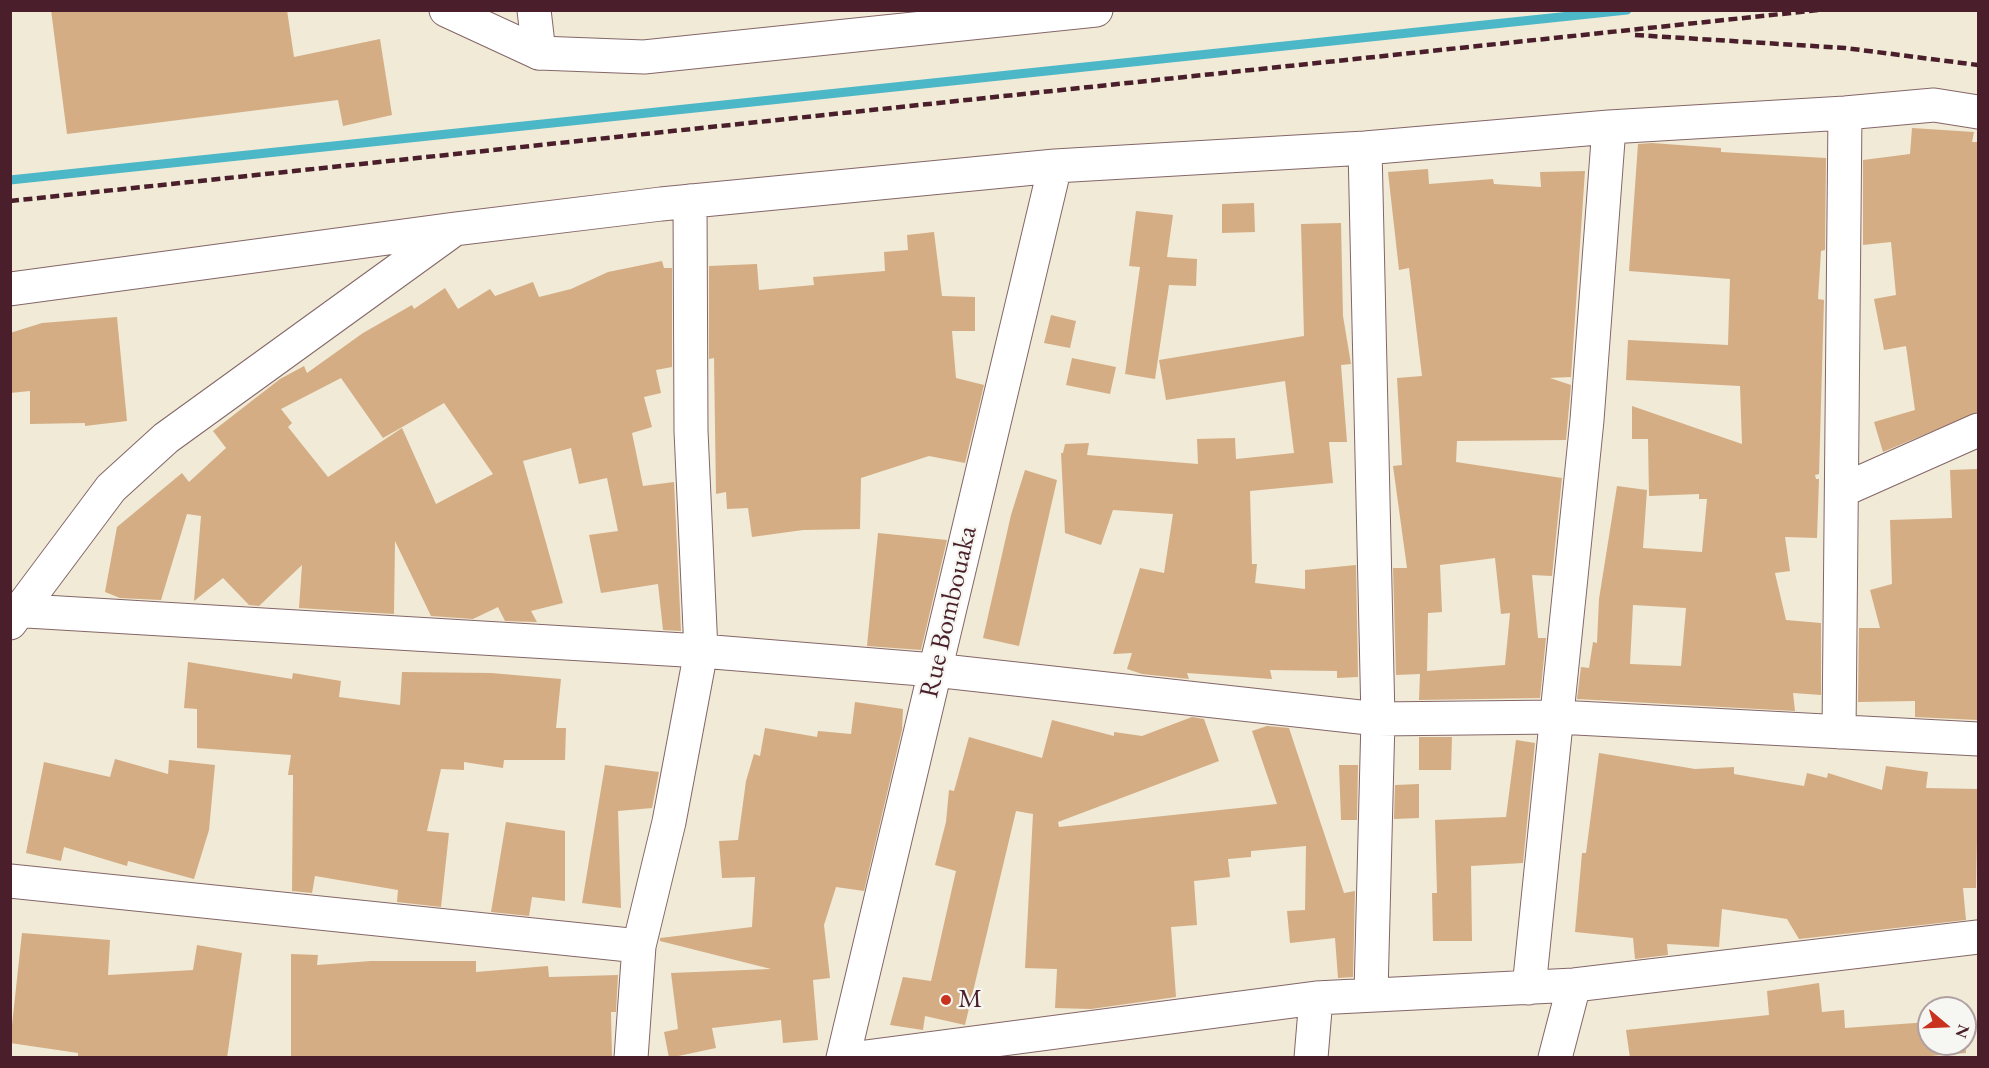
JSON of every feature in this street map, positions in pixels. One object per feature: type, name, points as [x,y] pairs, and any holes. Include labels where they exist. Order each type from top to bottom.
[{"type":"street","points":[[446,10],[539,54],[644,57],[1096,10]]},
{"type":"street","points":[[534,10],[539,54]]},
{"type":"street","points":[[10,289],[455,229],[690,201],[1055,166],[1365,148],[1609,127],[1845,113],[1934,105],[1978,112]]},
{"type":"street","points":[[1839,732],[1845,113]]},
{"type":"street","points":[[1529,988],[1587,420],[1609,127]]},
{"type":"street","points":[[1365,148],[1378,719],[1371,993]]},
{"type":"street","name":"Rue Bombouaka","points":[[843,1058],[1055,166]]},
{"type":"street","points":[[631,1058],[639,946],[669,822],[701,651],[691,431],[690,201]]},
{"type":"street","points":[[13,614],[111,488],[166,438],[455,229]]},
{"type":"street","points":[[1843,490],[1978,430]]},
{"type":"street","points":[[13,614],[701,651],[934,670],[1378,719],[1557,717],[1978,739]]},
{"type":"street","points":[[10,881],[639,946]]},
{"type":"street","points":[[858,1058],[1316,998],[1371,993],[1574,985],[1978,937]]},
{"type":"street","points":[[1555,1058],[1574,985]]},
{"type":"street","points":[[1311,1058],[1316,998]]},
{"type":"building","points":[[51,10],[287,10],[294,57],[380,39],[392,115],[343,126],[338,100],[67,134]]},
{"type":"building","points":[[1912,128],[1974,132],[1972,142],[1978,142],[1978,412],[1883,452],[1874,422],[1915,410],[1906,346],[1884,350],[1874,299],[1896,295],[1891,242],[1863,245],[1863,160],[1910,154]]},
{"type":"building","points":[[1638,144],[1721,148],[1721,152],[1826,158],[1825,250],[1821,251],[1818,299],[1824,300],[1819,474],[1815,475],[1816,479],[1819,479],[1817,538],[1785,537],[1790,571],[1775,573],[1786,620],[1821,623],[1821,695],[1793,693],[1795,711],[1577,699],[1581,667],[1589,668],[1593,642],[1597,643],[1599,599],[1617,486],[1647,490],[1643,548],[1702,552],[1707,499],[1699,499],[1699,494],[1649,496],[1648,439],[1632,439],[1632,406],[1742,444],[1740,386],[1626,380],[1628,340],[1728,345],[1730,279],[1629,271]],"holes":[[[1633,605],[1686,608],[1681,666],[1630,664]]]},
{"type":"building","points":[[1428,169],[1429,184],[1493,179],[1494,184],[1541,187],[1540,172],[1585,171],[1571,377],[1550,378],[1571,385],[1566,440],[1457,441],[1456,462],[1562,478],[1552,576],[1532,575],[1538,638],[1546,638],[1540,698],[1419,700],[1420,674],[1396,675],[1393,568],[1407,568],[1393,466],[1402,465],[1397,378],[1422,376],[1409,268],[1399,270],[1388,172]],"holes":[[[1495,558],[1501,614],[1510,613],[1505,665],[1427,671],[1428,613],[1442,612],[1440,565]]]},
{"type":"building","points":[[1254,203],[1255,232],[1222,233],[1222,204]]},
{"type":"building","points":[[1136,211],[1173,215],[1167,257],[1197,259],[1196,286],[1169,285],[1155,379],[1125,374],[1140,267],[1129,266]]},
{"type":"building","points":[[1341,223],[1343,316],[1351,364],[1341,365],[1347,442],[1329,442],[1333,483],[1250,491],[1252,564],[1257,564],[1255,583],[1305,589],[1305,570],[1356,565],[1358,677],[1337,678],[1337,671],[1270,670],[1272,679],[1187,673],[1189,679],[1142,674],[1127,669],[1132,653],[1113,654],[1140,568],[1164,573],[1173,514],[1113,510],[1101,545],[1065,533],[1061,453],[1063,453],[1065,444],[1089,443],[1087,455],[1198,464],[1197,439],[1235,438],[1236,459],[1294,453],[1285,381],[1166,400],[1159,360],[1304,336],[1301,224]]},
{"type":"building","points":[[934,232],[942,296],[975,297],[975,331],[952,331],[956,378],[984,385],[965,463],[929,456],[861,478],[860,529],[803,530],[752,537],[748,508],[727,509],[726,492],[716,494],[714,358],[709,359],[709,266],[757,264],[759,290],[814,285],[813,277],[885,271],[884,252],[908,250],[907,235]]},
{"type":"building","points":[[662,261],[664,268],[672,268],[672,367],[656,370],[661,393],[644,397],[652,427],[632,433],[643,486],[674,482],[681,631],[663,630],[658,584],[601,593],[589,535],[618,531],[607,478],[579,484],[571,448],[523,461],[563,603],[531,611],[537,622],[505,621],[498,607],[473,619],[431,616],[395,541],[394,614],[299,608],[302,565],[259,606],[249,605],[223,578],[194,601],[201,516],[187,514],[161,600],[120,598],[105,592],[117,527],[182,473],[189,482],[226,448],[213,431],[280,379],[304,366],[307,373],[363,333],[412,305],[414,309],[445,288],[458,309],[490,289],[495,296],[533,282],[539,297],[571,289],[608,272]],"holes":[[[341,378],[383,438],[444,403],[493,474],[436,504],[402,428],[328,477],[288,427],[292,423],[281,409]]]},
{"type":"building","points":[[1051,315],[1076,321],[1070,348],[1044,343]]},
{"type":"building","points":[[117,317],[127,421],[85,426],[85,423],[30,424],[30,391],[10,393],[10,333],[42,323]]},
{"type":"building","points":[[1072,358],[1116,367],[1110,394],[1066,385]]},
{"type":"building","points":[[1978,469],[1978,720],[1915,717],[1915,701],[1858,702],[1859,628],[1880,628],[1870,590],[1892,584],[1890,520],[1952,518],[1950,470]]},
{"type":"building","points":[[1025,470],[1057,480],[1019,646],[983,638],[1011,515]]},
{"type":"building","points":[[878,533],[947,540],[921,650],[867,646]]},
{"type":"building","points":[[188,662],[292,679],[293,673],[341,681],[339,697],[400,705],[402,672],[491,673],[561,679],[556,728],[566,728],[565,760],[504,760],[503,768],[464,762],[464,770],[441,769],[427,831],[449,833],[441,907],[397,902],[398,890],[315,876],[312,893],[292,891],[293,775],[288,775],[291,755],[197,748],[197,709],[184,708]]},
{"type":"building","points":[[855,702],[903,709],[902,730],[864,891],[836,887],[824,925],[830,978],[813,980],[818,1040],[783,1043],[781,1020],[712,1028],[716,1048],[669,1058],[664,1032],[678,1029],[671,973],[771,969],[660,941],[660,938],[752,927],[755,877],[722,878],[719,841],[738,840],[746,781],[754,754],[760,756],[765,728],[817,737],[818,731],[851,734]]},
{"type":"building","points":[[1192,717],[1204,719],[1219,761],[1058,822],[1059,827],[1277,804],[1252,731],[1267,726],[1289,728],[1344,893],[1355,891],[1353,977],[1338,978],[1335,938],[1290,943],[1287,911],[1305,910],[1306,846],[1251,851],[1251,857],[1228,859],[1230,877],[1194,881],[1197,925],[1171,927],[1176,997],[1091,1009],[1055,1008],[1057,969],[1025,968],[1033,814],[1016,811],[965,1025],[925,1016],[923,1030],[890,1025],[903,977],[931,981],[956,871],[935,865],[946,822],[949,790],[954,791],[969,737],[1042,758],[1052,720],[1114,736],[1114,732],[1142,736]]},
{"type":"building","points":[[1419,737],[1452,737],[1451,770],[1419,770]]},
{"type":"building","points":[[1516,740],[1535,743],[1523,863],[1471,866],[1472,941],[1433,941],[1432,893],[1437,893],[1435,820],[1506,817]]},
{"type":"building","points":[[1599,753],[1695,769],[1734,767],[1734,774],[1804,786],[1807,773],[1827,778],[1828,773],[1882,790],[1886,766],[1928,772],[1926,788],[1978,789],[1976,888],[1963,888],[1966,920],[1799,939],[1787,919],[1722,909],[1719,947],[1667,944],[1668,955],[1635,959],[1633,938],[1575,932],[1582,853],[1586,853]]},
{"type":"building","points":[[115,759],[168,774],[169,760],[215,765],[209,830],[194,879],[128,861],[127,866],[64,847],[61,861],[26,853],[44,762],[110,777]]},
{"type":"building","points":[[605,765],[659,772],[652,808],[618,811],[621,908],[582,903]]},
{"type":"building","points":[[1339,765],[1358,765],[1357,820],[1341,820]]},
{"type":"building","points":[[1419,784],[1419,818],[1394,819],[1395,785]]},
{"type":"building","points":[[506,822],[565,831],[565,901],[532,897],[529,916],[491,912]]},
{"type":"building","points":[[22,933],[110,940],[108,975],[193,970],[197,945],[242,953],[227,1058],[78,1058],[78,1053],[10,1043]]},
{"type":"building","points":[[291,954],[318,955],[317,965],[371,961],[476,961],[476,972],[548,966],[549,977],[618,975],[616,1012],[611,1012],[612,1058],[291,1058]]},
{"type":"building","points":[[1819,983],[1822,1012],[1844,1010],[1845,1028],[1917,1023],[1917,1056],[1930,1056],[1906,1058],[1630,1058],[1626,1030],[1769,1015],[1767,991]]},
{"type":"waterway","points":[[10,180],[1627,10]]},
{"type":"railway","points":[[10,201],[1819,10]]},
{"type":"railway","points":[[1635,35],[1845,48],[1978,65]]},
{"type":"place","name":"M","points":[[946,1000]]}]
